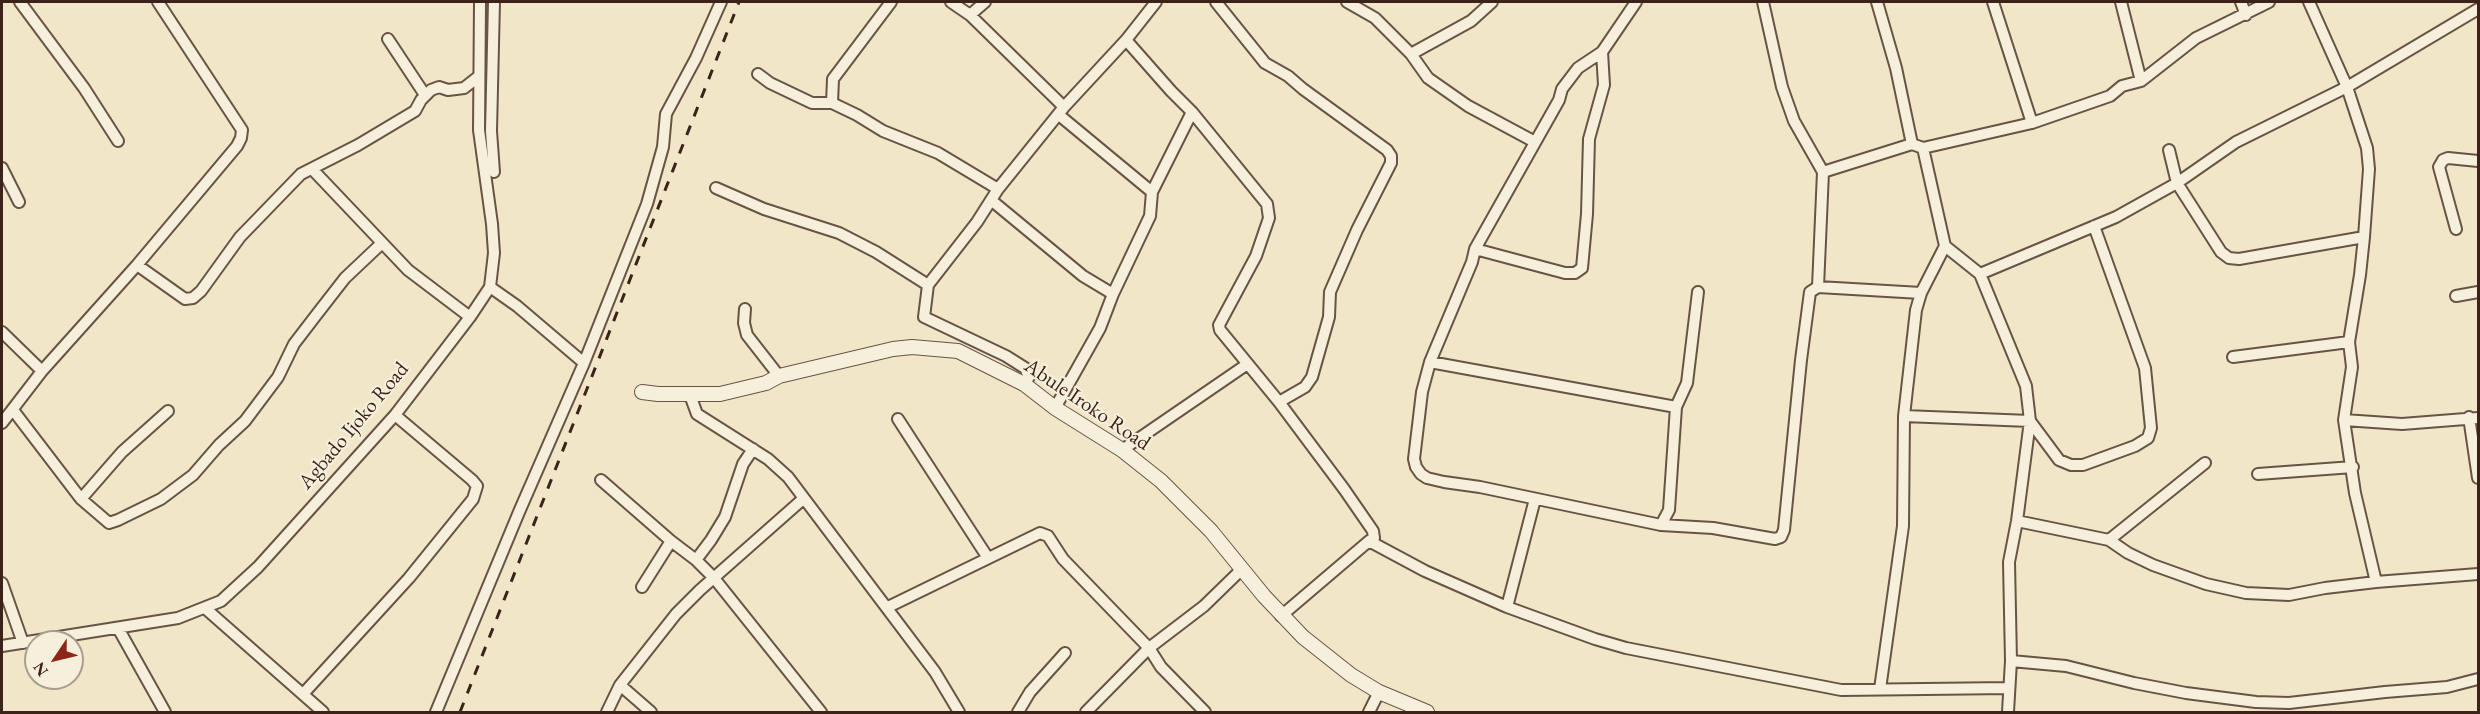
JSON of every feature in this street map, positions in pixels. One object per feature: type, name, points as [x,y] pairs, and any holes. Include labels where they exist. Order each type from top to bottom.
[{"type":"street","points":[[20,2],[84,88],[118,141]]},
{"type":"street","points":[[2,423],[42,371],[137,265],[237,146],[242,130],[158,2]]},
{"type":"street","name":"Agbado Ijoko Road","points":[[2,646],[178,618],[206,609],[221,601],[258,567],[395,415],[470,317],[490,287],[494,253],[479,130],[480,2]]},
{"type":"street","points":[[494,2],[491,130],[494,171]]},
{"type":"street","points":[[436,712],[584,363],[647,204],[663,147],[666,114],[696,58],[721,2]]},
{"type":"street","points":[[831,103],[833,79],[891,2]]},
{"type":"street","points":[[951,2],[970,15],[1061,111],[1152,192]]},
{"type":"street","points":[[970,15],[985,2]]},
{"type":"street","points":[[1024,384],[1029,377],[1025,368],[1006,356],[924,317],[928,285],[977,222],[998,189],[1061,111],[1126,40],[1156,2]]},
{"type":"street","points":[[1216,2],[1265,63],[1288,76],[1388,150],[1390,156],[1391,163],[1357,230],[1330,292],[1329,317],[1312,376],[1305,387],[1279,402]]},
{"type":"street","points":[[1347,2],[1375,18],[1412,54],[1428,78],[1468,106],[1535,142]]},
{"type":"street","points":[[1412,54],[1471,21],[1492,2]]},
{"type":"street","points":[[1636,2],[1602,52],[1578,69],[1562,89],[1559,100],[1475,249],[1472,262],[1430,362],[1422,392],[1414,459],[1416,467],[1427,478],[1661,525],[1713,528],[1775,539],[1781,537],[1784,530],[1810,292],[1818,287],[1921,293]]},
{"type":"street","points":[[1763,2],[1782,87],[1794,121],[1823,172],[1818,287]]},
{"type":"street","points":[[1877,2],[1896,68],[1912,144]]},
{"type":"street","points":[[1993,2],[2032,123]]},
{"type":"street","points":[[2121,2],[2141,81]]},
{"type":"street","points":[[2241,2],[2246,15]]},
{"type":"street","points":[[1823,172],[1912,144],[1923,148],[2032,123],[2110,96],[2122,86],[2141,81],[2196,38],[2269,2]]},
{"type":"street","points":[[2309,2],[2347,87],[2367,148],[2364,237],[2349,342],[2352,367],[2344,420],[2353,467],[2355,494],[2376,582]]},
{"type":"street","points":[[1980,274],[2116,218],[2177,183],[2236,142],[2347,87],[2478,9]]},
{"type":"street","points":[[388,39],[425,95]]},
{"type":"street","points":[[1126,40],[1192,111],[1267,204],[1270,211],[1256,256],[1219,325],[1220,330],[1246,365],[1279,402],[1367,522],[1374,538],[1281,616]]},
{"type":"street","points":[[1475,249],[1565,273],[1575,273],[1582,268],[1587,214],[1589,139],[1604,85],[1602,52]]},
{"type":"street","points":[[758,75],[812,103],[831,103],[883,131],[938,153],[998,189]]},
{"type":"street","points":[[137,265],[184,298],[193,298],[201,291],[240,237],[293,180],[415,111],[431,90],[439,87],[448,90],[464,88],[478,76]]},
{"type":"street","points":[[1055,408],[1100,328],[1113,294],[1150,216],[1152,192],[1192,111]]},
{"type":"street","points":[[1923,148],[1945,246],[1980,274],[2026,386],[2030,422],[2017,521],[2009,561],[2011,661],[2008,712]]},
{"type":"street","points":[[2169,150],[2177,183],[2221,252],[2229,258],[2239,259],[2364,237]]},
{"type":"street","points":[[2456,229],[2439,167],[2443,160],[2448,158],[2478,161]]},
{"type":"street","points":[[2,168],[19,202]]},
{"type":"street","points":[[313,170],[408,270],[470,317]]},
{"type":"street","points":[[716,188],[764,209],[839,233],[876,252],[928,285]]},
{"type":"street","points":[[991,200],[1083,276],[1113,294]]},
{"type":"street","points":[[1904,416],[2030,422],[2059,460],[2071,465],[2083,465],[2135,446],[2148,438],[2151,428],[2145,368],[2094,226]]},
{"type":"street","points":[[13,410],[81,500],[109,523],[161,499],[193,474],[245,421],[278,377],[294,344],[345,278],[381,243]]},
{"type":"street","points":[[1880,689],[1903,526],[1904,416],[1916,310],[1921,293],[1945,246]]},
{"type":"street","points":[[490,287],[517,306],[584,363]]},
{"type":"street","points":[[1661,525],[1669,510],[1676,406],[1688,383],[1698,292]]},
{"type":"street","points":[[2456,296],[2478,292]]},
{"type":"street","points":[[746,309],[744,323],[747,335],[779,376]]},
{"type":"street","points":[[2,332],[42,371]]},
{"type":"street","points":[[2233,357],[2349,342]]},
{"type":"street","name":"Abule Iroko Road","points":[[642,392],[720,394],[766,383],[779,376],[893,349],[912,347],[958,351],[1024,384],[1055,408],[1122,450],[1173,493],[1211,531],[1281,616],[1327,657],[1379,692],[1427,712]]},
{"type":"street","points":[[1430,362],[1676,406]]},
{"type":"street","points":[[1122,450],[1246,365]]},
{"type":"street","points":[[690,395],[697,414],[753,449],[789,477],[803,499],[888,607],[935,672],[959,712]]},
{"type":"street","points":[[81,500],[122,452],[168,411]]},
{"type":"street","points":[[303,694],[409,578],[473,498],[477,486],[395,415]]},
{"type":"street","points":[[2344,420],[2402,424],[2474,418],[2478,478]]},
{"type":"street","points":[[898,419],[988,558]]},
{"type":"street","points":[[696,560],[725,517],[743,464],[753,449]]},
{"type":"street","points":[[2109,540],[2205,463]]},
{"type":"street","points":[[2258,474],[2353,467]]},
{"type":"street","points":[[602,480],[714,578],[821,712]]},
{"type":"street","points":[[607,712],[620,686],[676,614],[803,499]]},
{"type":"street","points":[[1507,607],[1535,499]]},
{"type":"street","points":[[2017,521],[2109,540],[2127,553],[2153,565],[2206,584],[2246,593],[2289,596],[2325,588],[2376,582],[2478,574]]},
{"type":"street","points":[[888,607],[1040,533],[1048,536],[1070,566],[1149,648],[1161,667],[1205,712]]},
{"type":"street","points":[[642,587],[671,541]]},
{"type":"street","points":[[1369,541],[1425,571],[1507,607],[1626,648],[1840,690],[2009,688]]},
{"type":"street","points":[[1086,712],[1149,648],[1204,606],[1242,569]]},
{"type":"street","points":[[2,583],[23,642]]},
{"type":"street","points":[[206,609],[323,712]]},
{"type":"street","points":[[118,628],[165,712]]},
{"type":"street","points":[[1018,712],[1030,692],[1065,653]]},
{"type":"street","points":[[2011,661],[2066,666],[2254,707],[2447,687],[2478,679]]},
{"type":"street","points":[[620,686],[651,712]]},
{"type":"street","points":[[1369,712],[1379,692]]},
{"type":"railway","points":[[460,712],[739,2]]}]
